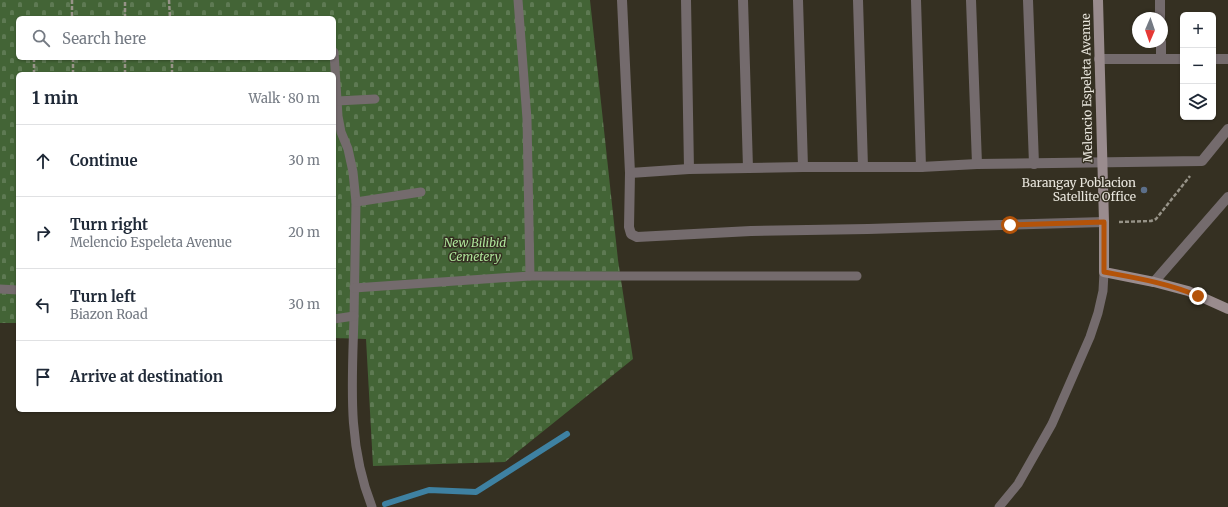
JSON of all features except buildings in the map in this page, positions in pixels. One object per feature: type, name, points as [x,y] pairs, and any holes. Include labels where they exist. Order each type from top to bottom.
[{"type":"street","points":[[622,0],[630,173],[629,227],[631,234],[637,238],[751,231],[1104,222]]},
{"type":"street","points":[[686,0],[689,169]]},
{"type":"street","points":[[743,0],[748,168]]},
{"type":"street","points":[[798,0],[803,167]]},
{"type":"street","points":[[858,0],[863,167]]},
{"type":"street","points":[[916,0],[921,167]]},
{"type":"street","points":[[971,0],[977,164]]},
{"type":"street","points":[[1028,0],[1034,164]]},
{"type":"street","name":"Melencio Espeleta Avenue","points":[[1098,0],[1104,272]]},
{"type":"street","points":[[1160,0],[1160,12]]},
{"type":"street","points":[[1161,48],[1161,59]]},
{"type":"street","points":[[1099,59],[1180,59]]},
{"type":"street","points":[[1216,59],[1228,60]]},
{"type":"street","points":[[630,173],[689,169],[921,167],[977,164],[1202,161],[1228,129]]},
{"type":"street","points":[[1154,282],[1228,196]]},
{"type":"street","points":[[1104,272],[1154,282],[1188,291],[1228,309]]},
{"type":"lane","points":[[518,0],[527,119],[530,276]]},
{"type":"lane","points":[[334,60],[335,72]]},
{"type":"lane","points":[[336,85],[341,132],[348,149],[353,172],[356,202],[352,400],[355,442],[365,489],[372,507]]},
{"type":"lane","points":[[337,101],[375,99]]},
{"type":"lane","points":[[356,202],[421,192]]},
{"type":"lane","points":[[999,507],[1018,484],[1052,424],[1094,325],[1103,291],[1104,272]]},
{"type":"lane","points":[[354,288],[530,276],[857,276]]},
{"type":"lane","points":[[0,289],[16,290]]},
{"type":"lane","points":[[336,319],[354,316]]},
{"type":"path","points":[[72,0],[72,16]]},
{"type":"path","points":[[125,0],[125,16]]},
{"type":"path","points":[[170,0],[170,16]]},
{"type":"path","points":[[34,60],[34,72]]},
{"type":"path","points":[[73,60],[73,72]]},
{"type":"path","points":[[125,60],[125,72]]},
{"type":"path","points":[[172,60],[172,72]]},
{"type":"path","points":[[1104,222],[1151,221],[1156,219],[1202,161]]},
{"type":"green space","name":"New Bilibid Cemetery","points":[[0,0],[590,0],[618,260],[633,359],[505,462],[373,466],[366,339],[336,338],[336,72],[16,72],[16,323],[0,323]]},
{"type":"waterway","points":[[385,504],[429,490],[476,492],[567,434]]},
{"type":"place","name":"Barangay Poblacion Satellite Office","points":[[1144,190]]},
{"type":"route","points":[[1010,225],[1104,222],[1104,272],[1154,282],[1188,291],[1198,296]]}]
